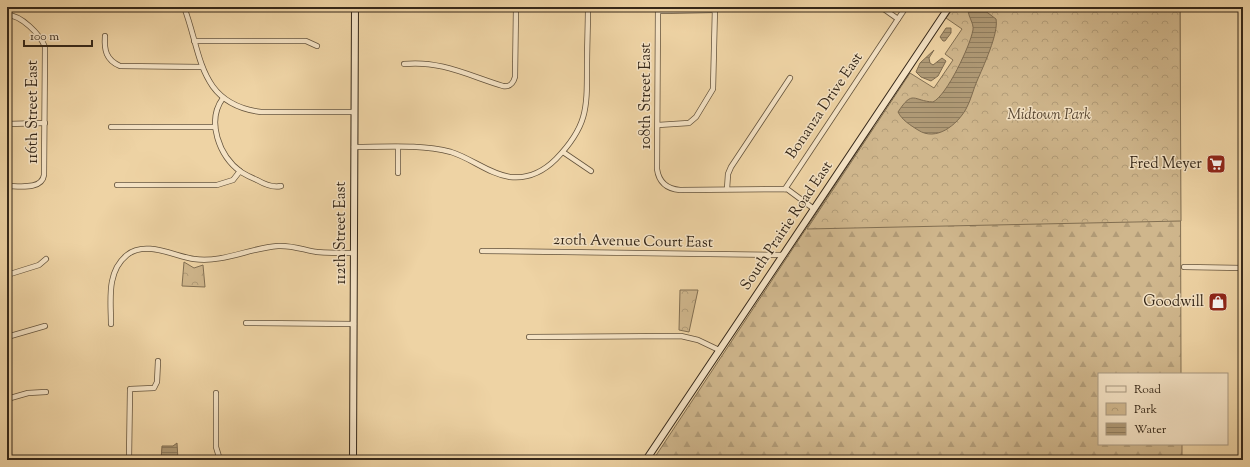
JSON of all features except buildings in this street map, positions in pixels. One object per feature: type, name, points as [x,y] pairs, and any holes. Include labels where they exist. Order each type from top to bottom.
[{"type":"main road","name":"112th Street East","points":[[353,460],[354,7]]},
{"type":"main road","name":"South Prairie Road East","points":[[646,460],[949,7]]},
{"type":"street","points":[[184,7],[202,67],[210,84],[223,98],[237,106],[262,112],[354,112]]},
{"type":"street","points":[[404,64],[438,65],[503,86],[510,86],[515,77],[516,7]]},
{"type":"street","points":[[354,147],[437,149],[465,158],[498,174],[515,177],[537,173],[551,164],[563,152],[581,126],[587,103],[588,7]]},
{"type":"street","points":[[881,7],[898,19]]},
{"type":"street","name":"Bonanza Drive East","points":[[785,189],[906,7]]},
{"type":"street","points":[[658,9],[715,8],[714,86],[696,117],[690,122],[684,125],[658,125]]},
{"type":"street","name":"108th Street East","points":[[658,9],[657,169],[659,178],[663,184],[674,190],[727,189]]},
{"type":"street","name":"116th Street East","points":[[7,15],[18,18],[43,42],[45,50],[44,175],[41,183],[36,185],[7,186]]},
{"type":"street","points":[[105,36],[107,56],[113,63],[120,66],[202,67]]},
{"type":"street","points":[[194,41],[306,41],[317,46]]},
{"type":"street","points":[[790,78],[731,167],[728,174],[727,189],[785,189],[814,209]]},
{"type":"street","points":[[223,98],[215,113],[215,127],[225,155],[240,171],[269,185],[277,187],[281,186]]},
{"type":"street","points":[[7,124],[45,123]]},
{"type":"street","points":[[111,127],[215,127]]},
{"type":"street","points":[[398,147],[398,173]]},
{"type":"street","points":[[563,152],[591,171]]},
{"type":"street","points":[[118,185],[216,185],[233,180],[240,171]]},
{"type":"street","points":[[111,324],[113,277],[116,268],[127,255],[136,250],[148,249],[180,257],[213,260],[232,257],[257,249],[280,246],[323,252],[354,253]]},
{"type":"street","name":"210th Avenue Court East","points":[[482,252],[783,255]]},
{"type":"street","points":[[7,275],[38,265],[46,259]]},
{"type":"street","points":[[1184,267],[1243,268]]},
{"type":"street","points":[[246,323],[354,324]]},
{"type":"street","points":[[7,337],[45,326]]},
{"type":"street","points":[[529,337],[681,336],[698,340],[720,350]]},
{"type":"street","points":[[129,460],[130,389],[154,388],[157,382],[158,361]]},
{"type":"street","points":[[7,399],[28,393],[46,392]]},
{"type":"street","points":[[216,393],[216,447],[220,460]]},
{"type":"street","points":[[24,460],[43,460]]},
{"type":"green space","name":"Midtown Park","points":[[954,7],[1180,7],[1181,221],[807,229],[910,73],[934,88],[953,60],[945,54],[962,29],[946,18]]},
{"type":"green space","points":[[1180,7],[1181,373],[1098,373],[1098,445],[1182,445],[1182,460],[653,460],[872,129]]},
{"type":"green space","points":[[184,262],[194,268],[203,265],[205,287],[182,286]]},
{"type":"green space","points":[[680,290],[698,290],[689,332],[679,330]]},
{"type":"water","points":[[971,7],[980,7],[996,19],[995,33],[990,50],[966,109],[962,115],[952,126],[939,133],[925,133],[906,122],[898,112],[910,98],[933,102],[939,98],[945,90],[963,58],[971,37],[973,27],[968,9]]},
{"type":"water","points":[[946,28],[951,28],[951,33],[945,41],[943,41],[940,37]]},
{"type":"water","points":[[934,50],[929,58],[930,63],[933,65],[942,58],[946,61],[938,76],[931,81],[921,77],[916,72],[920,63]]},
{"type":"water","points":[[177,443],[178,460],[161,460],[162,446],[173,446]]},
{"type":"place","name":"Fred Meyer","points":[[1216,164]]},
{"type":"place","name":"Goodwill","points":[[1218,302]]}]
